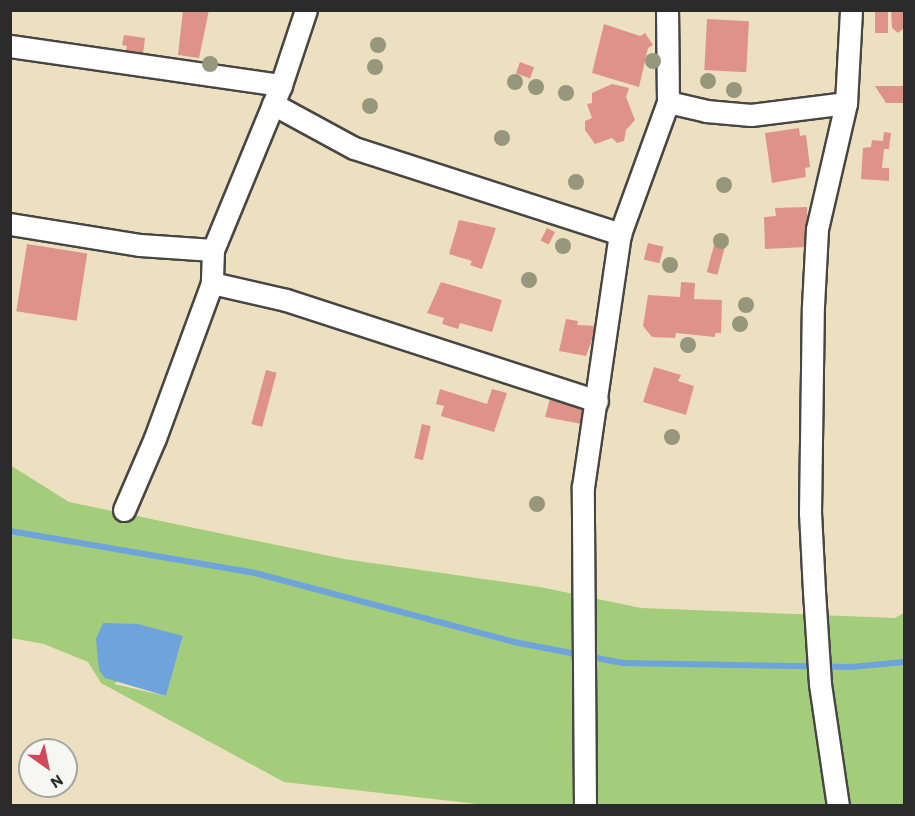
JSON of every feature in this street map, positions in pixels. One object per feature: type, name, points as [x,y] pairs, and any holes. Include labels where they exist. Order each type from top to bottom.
[{"type":"street","points":[[124,510],[156,438],[212,283],[213,250],[277,94],[306,10]]},
{"type":"street","points":[[585,806],[581,531],[583,487],[620,234],[668,102],[667,10]]},
{"type":"street","points":[[838,806],[820,684],[810,513],[813,306],[818,218],[846,103],[851,10]]},
{"type":"street","points":[[10,46],[277,94],[354,148],[620,234]]},
{"type":"street","points":[[668,102],[706,111],[751,115],[846,103]]},
{"type":"street","points":[[10,224],[140,244],[213,250]]},
{"type":"street","points":[[212,283],[286,300],[597,401]]},
{"type":"green space","points":[[10,465],[69,502],[344,559],[540,587],[641,608],[895,618],[904,613],[904,805],[495,806],[284,782],[101,683],[88,662],[44,644],[11,638]],"holes":[[[183,636],[166,696],[114,684]]]},
{"type":"water","points":[[103,623],[138,624],[183,636],[166,696],[105,678],[99,670],[96,639]]},
{"type":"building","points":[[183,10],[209,10],[199,58],[178,55]]},
{"type":"building","points":[[875,10],[888,10],[888,33],[875,33]]},
{"type":"building","points":[[891,10],[904,10],[904,28],[898,33],[892,28]]},
{"type":"building","points":[[707,19],[749,21],[746,72],[704,70]]},
{"type":"building","points":[[604,24],[640,36],[645,33],[653,45],[648,48],[639,87],[592,73]]},
{"type":"building","points":[[124,35],[145,38],[143,54],[126,51],[127,46],[122,45]]},
{"type":"building","points":[[520,62],[534,67],[530,78],[516,73]]},
{"type":"building","points":[[612,84],[629,88],[626,97],[635,120],[626,130],[624,141],[617,143],[612,138],[595,144],[585,130],[585,121],[592,118],[587,104],[592,103],[592,93]]},
{"type":"building","points":[[875,86],[904,86],[904,103],[886,103]]},
{"type":"building","points":[[799,128],[800,136],[806,135],[810,167],[805,168],[806,177],[772,183],[765,133]]},
{"type":"building","points":[[884,132],[891,133],[889,149],[884,149],[882,168],[889,168],[889,181],[861,179],[863,148],[871,147],[872,140],[883,141]]},
{"type":"building","points":[[807,207],[808,247],[765,249],[764,217],[776,216],[775,208]]},
{"type":"building","points":[[459,220],[496,228],[482,269],[470,265],[472,261],[449,254]]},
{"type":"building","points":[[547,228],[555,232],[549,245],[541,240]]},
{"type":"building","points":[[648,243],[664,247],[659,263],[644,259]]},
{"type":"building","points":[[27,244],[87,254],[77,321],[16,311]]},
{"type":"building","points":[[714,245],[725,248],[717,275],[707,272]]},
{"type":"building","points":[[441,282],[502,300],[492,332],[460,323],[458,329],[442,324],[444,318],[427,313]]},
{"type":"building","points":[[681,282],[695,283],[694,299],[722,300],[721,333],[715,333],[715,337],[676,333],[675,338],[652,337],[643,326],[648,295],[680,297]]},
{"type":"building","points":[[566,319],[578,321],[577,325],[597,326],[586,356],[559,351]]},
{"type":"building","points":[[654,367],[681,375],[678,381],[694,386],[686,415],[643,402]]},
{"type":"building","points":[[266,370],[277,373],[262,427],[252,424]]},
{"type":"building","points":[[440,389],[487,404],[492,389],[507,393],[494,432],[441,416],[444,406],[436,404]]},
{"type":"building","points":[[551,395],[592,407],[587,425],[545,417]]},
{"type":"building","points":[[422,424],[431,426],[423,460],[414,458]]},
{"type":"waterway","points":[[10,531],[255,573],[514,642],[623,663],[851,667],[904,662]]}]
